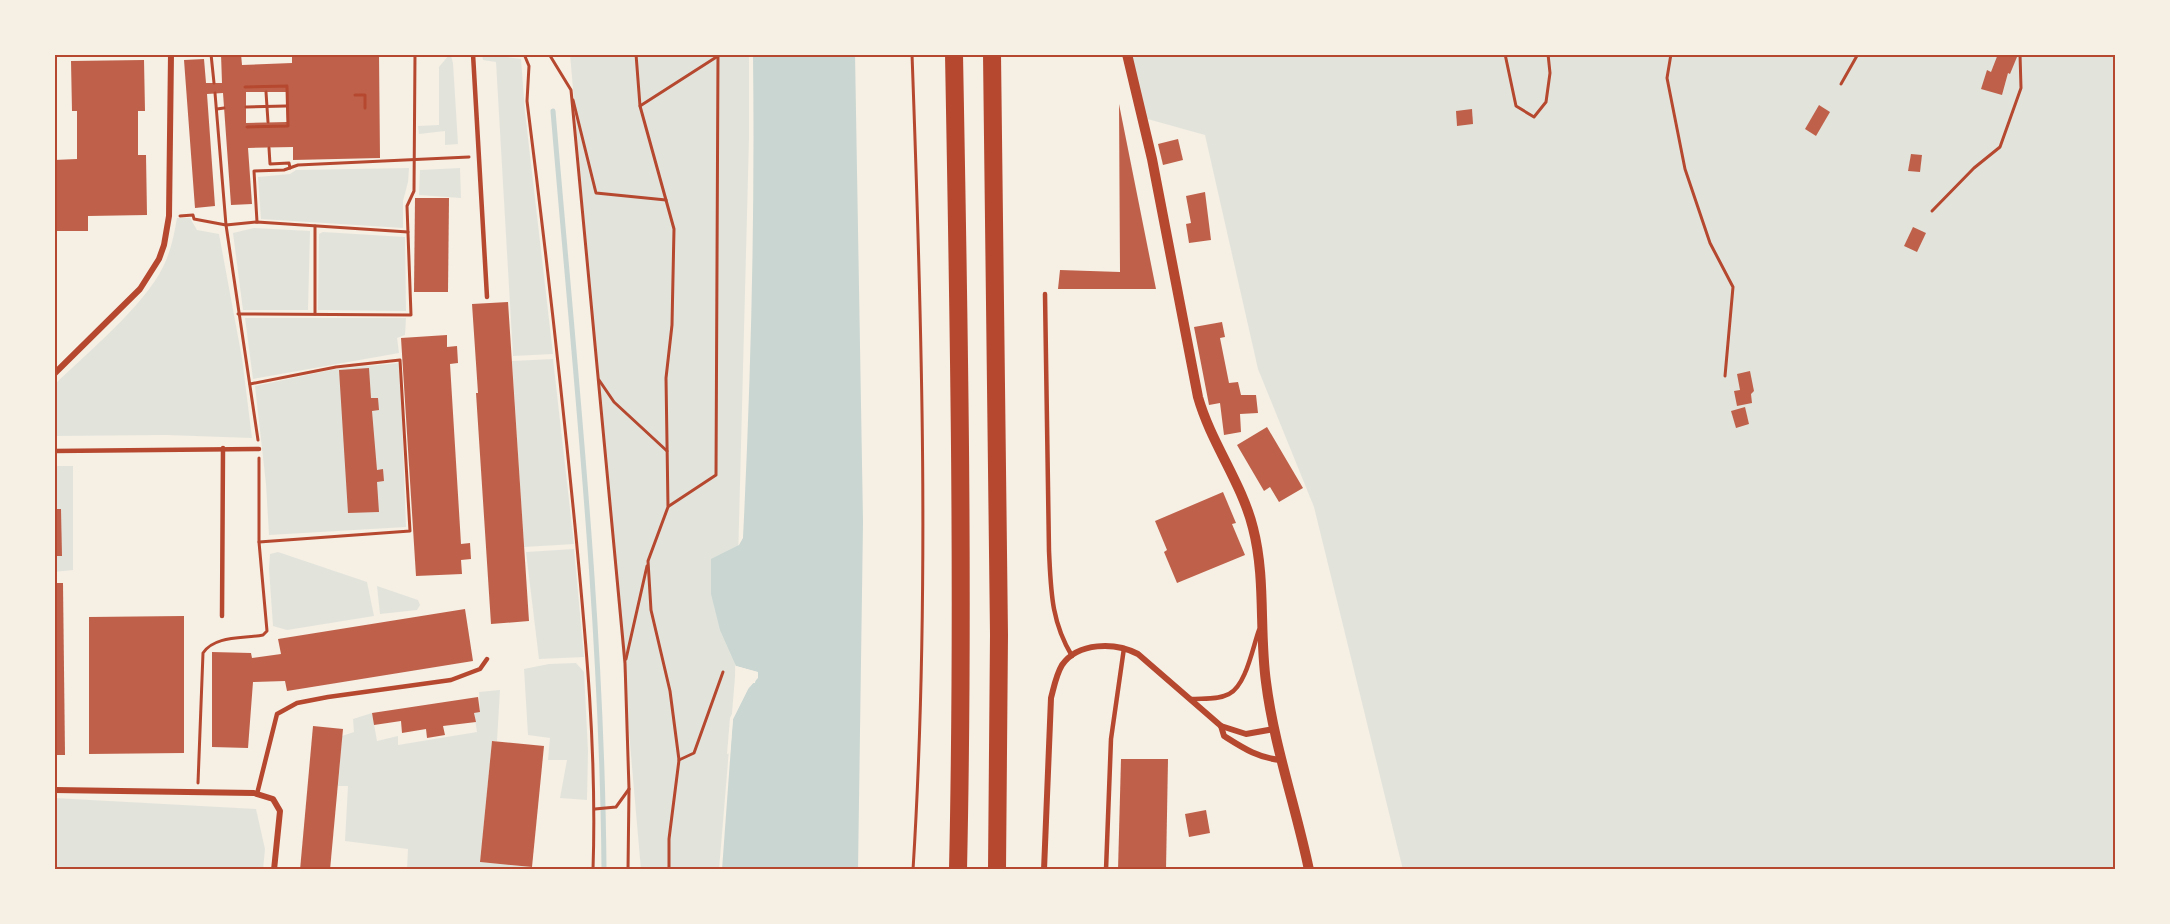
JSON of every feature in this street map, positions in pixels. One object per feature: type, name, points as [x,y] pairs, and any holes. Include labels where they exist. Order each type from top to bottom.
[{"type":"highway","points":[[954,54],[960,450],[961,667],[958,870]]},
{"type":"highway","points":[[992,54],[998,542],[997,870]]},
{"type":"street","points":[[54,374],[140,289],[159,259],[169,216],[171,54]]},
{"type":"street","points":[[1127,54],[1152,159],[1198,397],[1206,423],[1250,517],[1257,542],[1266,679],[1274,729],[1309,870]]},
{"type":"street","points":[[1044,870],[1051,698],[1058,673],[1072,656],[1101,646],[1124,648],[1138,654],[1221,726],[1246,734],[1274,729]]},
{"type":"street","points":[[1221,726],[1224,736],[1251,753],[1268,759],[1281,760]]},
{"type":"street","points":[[54,790],[257,794],[273,800],[280,811],[274,870]]},
{"type":"lane","points":[[473,54],[487,297]]},
{"type":"lane","points":[[1045,294],[1051,593],[1057,626],[1072,656]]},
{"type":"lane","points":[[222,616],[223,448]]},
{"type":"lane","points":[[54,451],[259,449]]},
{"type":"lane","points":[[1191,699],[1223,696],[1238,688],[1262,620]]},
{"type":"lane","points":[[1106,870],[1112,739],[1124,648]]},
{"type":"lane","points":[[257,794],[277,714],[297,703],[451,680],[480,669],[487,659]]},
{"type":"path","points":[[211,54],[214,83]]},
{"type":"path","points":[[238,314],[411,315],[407,206],[414,191],[415,54]]},
{"type":"path","points":[[524,54],[529,66],[527,101],[558,347],[591,702],[598,809],[593,870]]},
{"type":"path","points":[[549,54],[571,90],[596,193],[666,200]]},
{"type":"path","points":[[625,663],[648,561],[668,507],[666,378],[672,325],[674,238],[674,229],[640,106],[636,54]]},
{"type":"path","points":[[912,54],[921,293],[923,465],[918,789],[913,870]]},
{"type":"path","points":[[1505,54],[1516,106],[1534,117],[1546,102],[1550,73],[1548,54]]},
{"type":"path","points":[[1671,54],[1667,78],[1685,169],[1710,243],[1733,286],[1725,376]]},
{"type":"path","points":[[1841,84],[1856,62],[1858,54]]},
{"type":"path","points":[[1932,211],[1974,168],[2000,147],[2021,88],[2020,54]]},
{"type":"path","points":[[640,106],[718,55]]},
{"type":"path","points":[[668,507],[716,475],[718,55]]},
{"type":"path","points":[[245,87],[287,86],[287,88],[292,88]]},
{"type":"path","points":[[247,127],[288,126],[287,88]]},
{"type":"path","points":[[571,90],[625,663],[629,789],[628,870]]},
{"type":"path","points":[[266,92],[268,122]]},
{"type":"path","points":[[198,793],[203,653],[208,645],[260,636],[266,634],[267,631],[259,542],[259,449],[226,225],[216,93]]},
{"type":"path","points":[[355,95],[365,95],[365,108]]},
{"type":"path","points":[[246,107],[286,106]]},
{"type":"path","points":[[217,109],[224,108]]},
{"type":"path","points":[[269,148],[270,164],[289,163],[290,168]]},
{"type":"path","points":[[257,222],[254,171],[284,170],[298,165],[480,157]]},
{"type":"path","points":[[193,215],[194,219],[226,225],[257,222],[408,232]]},
{"type":"path","points":[[315,226],[315,314]]},
{"type":"path","points":[[250,384],[336,367],[400,360],[410,531],[259,542]]},
{"type":"path","points":[[598,378],[614,402],[667,452]]},
{"type":"path","points":[[648,561],[651,610],[670,691],[679,760],[669,839],[669,870]]},
{"type":"path","points":[[679,760],[694,753],[723,672]]},
{"type":"path","points":[[598,809],[616,807],[629,789]]},
{"type":"shaded area","points":[[482,54],[521,59],[553,354],[513,356],[496,62],[483,60]]},
{"type":"shaded area","points":[[570,54],[749,54],[749,138],[735,677],[719,870],[641,870]]},
{"type":"shaded area","points":[[753,54],[855,54],[863,522],[858,870],[722,870],[733,719],[751,683],[755,683],[757,672],[736,666],[720,630],[711,594],[711,559],[739,545],[743,538],[752,296]]},
{"type":"shaded area","points":[[1127,54],[2116,54],[2116,870],[1403,870],[1314,507],[1258,369],[1205,135],[1144,118]]},
{"type":"shaded area","points":[[449,55],[453,63],[458,144],[445,145],[445,131],[419,134],[418,126],[439,125],[439,67]]},
{"type":"shaded area","points":[[409,168],[403,201],[403,228],[261,219],[258,177],[290,174],[296,170]]},
{"type":"shaded area","points":[[460,168],[461,198],[419,195],[420,170]]},
{"type":"shaded area","points":[[177,218],[190,218],[197,230],[219,234],[242,358],[252,438],[166,435],[54,436],[54,385],[129,313],[154,282],[168,255]]},
{"type":"shaded area","points":[[254,228],[310,231],[308,310],[243,310],[233,233]]},
{"type":"shaded area","points":[[323,232],[405,237],[406,311],[318,310],[319,234]]},
{"type":"shaded area","points":[[245,318],[406,318],[405,335],[397,338],[399,353],[253,379]]},
{"type":"shaded area","points":[[553,359],[574,544],[524,547],[512,361]]},
{"type":"shaded area","points":[[400,363],[406,527],[269,535],[255,386],[335,369]]},
{"type":"shaded area","points":[[54,466],[73,466],[73,570],[54,572]]},
{"type":"shaded area","points":[[574,549],[584,657],[539,659],[526,552]]},
{"type":"shaded area","points":[[278,552],[367,582],[374,616],[287,630],[273,626],[270,554]]},
{"type":"shaded area","points":[[377,586],[418,600],[420,605],[417,610],[380,614]]},
{"type":"shaded area","points":[[576,663],[584,672],[588,751],[587,800],[560,798],[567,760],[548,760],[550,738],[528,735],[524,669],[549,664]]},
{"type":"shaded area","points":[[500,690],[497,741],[492,741],[480,862],[532,867],[531,870],[407,870],[408,849],[345,841],[348,786],[338,786],[342,736],[354,732],[353,719],[372,713],[377,741],[398,736],[398,745],[477,732],[474,713],[480,711],[479,692]]},
{"type":"shaded area","points":[[54,798],[256,809],[265,849],[263,870],[54,870]]},
{"type":"pier","points":[[736,666],[758,672],[758,678],[748,689],[733,719],[730,753],[727,754],[730,718],[745,687],[755,677],[755,674],[735,668]]},
{"type":"building","points":[[221,54],[241,54],[242,65],[292,63],[292,55],[379,54],[380,158],[293,160],[293,147],[248,148],[252,204],[231,205],[223,93],[207,94],[215,206],[195,208],[184,60],[204,59],[206,83],[222,83]],"holes":[[[246,92],[286,92],[287,122],[246,123]]]},
{"type":"building","points":[[1998,54],[2010,54],[2017,57],[2010,74],[2008,73],[2002,95],[1981,89],[1987,70],[1991,72]]},
{"type":"building","points":[[144,60],[145,111],[138,111],[138,155],[146,155],[147,215],[88,216],[88,231],[54,231],[54,160],[77,159],[77,111],[72,111],[71,61]]},
{"type":"building","points":[[1119,104],[1156,289],[1058,289],[1060,270],[1120,272]]},
{"type":"building","points":[[1819,105],[1830,112],[1816,136],[1805,129]]},
{"type":"building","points":[[1472,109],[1473,124],[1457,126],[1456,111]]},
{"type":"building","points":[[1178,139],[1183,160],[1163,165],[1158,144]]},
{"type":"building","points":[[1911,154],[1922,155],[1920,172],[1908,171]]},
{"type":"building","points":[[1205,192],[1211,240],[1189,243],[1186,224],[1191,223],[1186,196]]},
{"type":"building","points":[[415,198],[449,198],[448,292],[414,292]]},
{"type":"building","points":[[1913,227],[1926,233],[1917,252],[1904,246]]},
{"type":"building","points":[[508,302],[529,621],[491,624],[472,304]]},
{"type":"building","points":[[1222,322],[1225,337],[1220,338],[1229,383],[1238,382],[1241,395],[1256,395],[1258,413],[1240,414],[1241,432],[1224,435],[1220,403],[1209,405],[1194,327]]},
{"type":"building","points":[[447,335],[447,347],[457,346],[458,363],[450,364],[461,544],[470,543],[471,559],[461,560],[462,574],[416,576],[401,338]]},
{"type":"building","points":[[369,368],[371,398],[378,398],[379,410],[372,411],[377,470],[383,469],[384,481],[377,482],[379,512],[348,513],[339,370]]},
{"type":"building","points":[[1750,371],[1754,391],[1751,394],[1752,403],[1737,406],[1734,391],[1740,390],[1737,374]]},
{"type":"building","points":[[1745,407],[1749,424],[1736,428],[1731,411]]},
{"type":"building","points":[[1267,427],[1303,488],[1279,502],[1270,487],[1264,491],[1237,445]]},
{"type":"building","points":[[1223,492],[1236,523],[1232,524],[1245,555],[1177,583],[1164,552],[1167,550],[1155,521]]},
{"type":"building","points":[[54,509],[61,509],[62,556],[54,556]]},
{"type":"building","points":[[54,583],[63,583],[65,755],[54,755]]},
{"type":"building","points":[[465,609],[473,661],[287,691],[285,681],[253,682],[248,748],[212,747],[212,652],[251,653],[252,658],[281,654],[278,639]]},
{"type":"building","points":[[184,616],[184,753],[89,754],[89,617]]},
{"type":"building","points":[[478,697],[480,712],[474,713],[476,722],[443,726],[445,735],[427,738],[426,729],[402,733],[401,721],[374,725],[372,713]]},
{"type":"building","points":[[313,726],[343,729],[330,870],[300,870]]},
{"type":"building","points":[[492,741],[544,746],[532,867],[480,862]]},
{"type":"building","points":[[1121,759],[1168,759],[1166,870],[1118,870]]},
{"type":"building","points":[[1206,810],[1210,833],[1189,837],[1185,814]]},
{"type":"waterway","points":[[553,111],[593,585],[604,870]]}]
